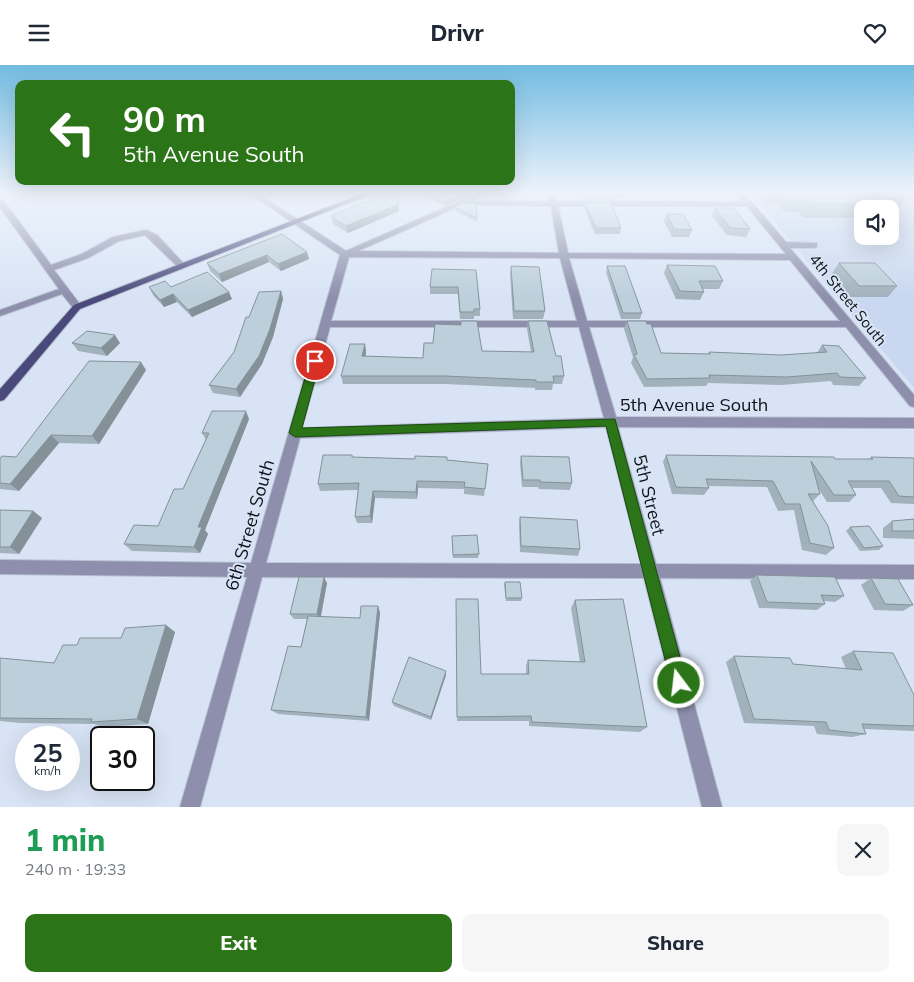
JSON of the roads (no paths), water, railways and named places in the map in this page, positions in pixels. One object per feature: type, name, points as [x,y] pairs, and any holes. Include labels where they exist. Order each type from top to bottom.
[{"type":"main road","points":[[0,397],[77,307],[279,228]]},
{"type":"street","points":[[19,228],[77,307]]},
{"type":"street","points":[[306,228],[345,254],[793,257]]},
{"type":"street","points":[[345,254],[404,228]]},
{"type":"street","name":"5th Street","points":[[559,228],[582,325],[611,422],[648,570],[712,807]]},
{"type":"street","name":"4th Street South","points":[[770,228],[847,324],[914,403]]},
{"type":"street","points":[[49,269],[85,256],[116,239],[146,232],[154,237],[181,265]]},
{"type":"street","points":[[784,245],[814,245]]},
{"type":"street","name":"6th Street South","points":[[190,807],[345,254]]},
{"type":"street","points":[[0,313],[64,290]]},
{"type":"street","points":[[325,324],[847,324]]},
{"type":"street","name":"5th Avenue South","points":[[295,433],[611,422],[914,423]]},
{"type":"street","points":[[0,567],[257,570],[914,572]]}]
